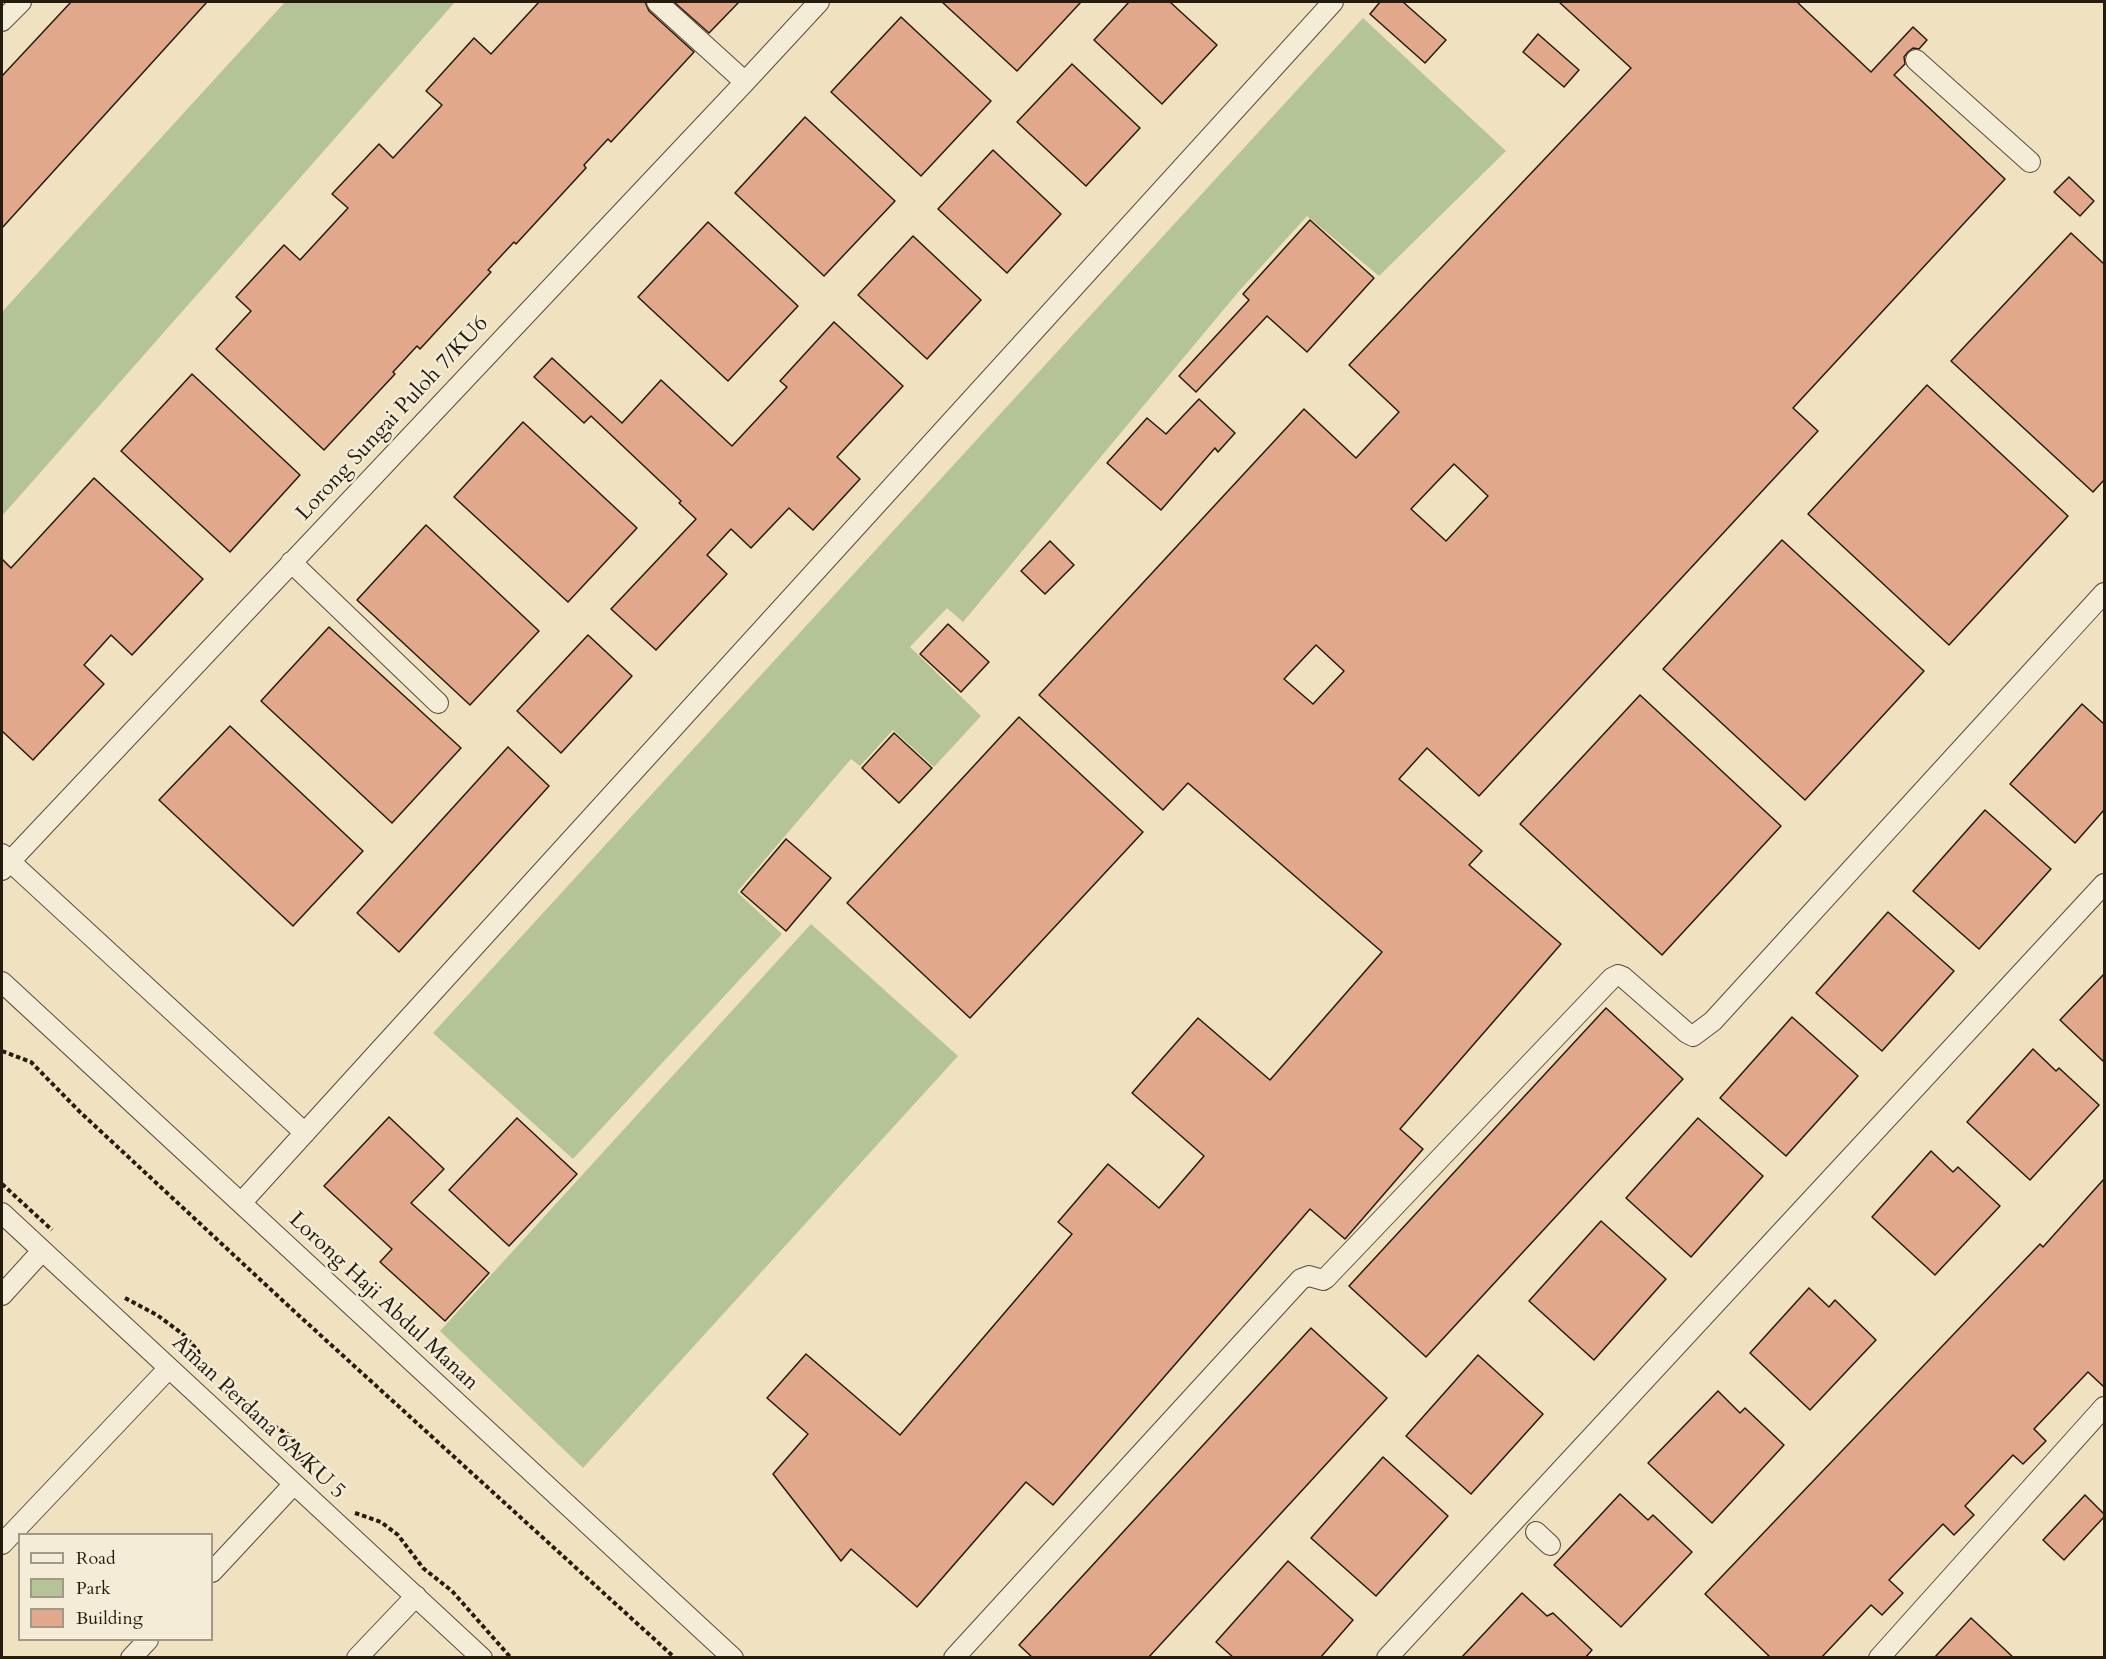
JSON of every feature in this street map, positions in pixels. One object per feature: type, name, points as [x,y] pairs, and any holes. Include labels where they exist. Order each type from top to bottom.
[{"type":"street","points":[[2,21],[21,2]]},
{"type":"street","points":[[657,2],[745,82]]},
{"type":"street","name":"Lorong Sungai Puloh 7/KU6","points":[[4,862],[291,562],[819,2]]},
{"type":"street","points":[[241,1203],[1333,2]]},
{"type":"street","points":[[1916,60],[2030,162]]},
{"type":"street","points":[[291,562],[438,703]]},
{"type":"street","points":[[954,1658],[1301,1279],[1309,1276],[1323,1280],[1326,1278],[1612,978],[1618,975],[1623,977],[1693,1036],[1713,1021],[2104,593]]},
{"type":"street","points":[[4,862],[305,1133]]},
{"type":"street","points":[[1388,1658],[2104,884]]},
{"type":"street","name":"Lorong Haji Abdul Manan","points":[[2,982],[733,1658]]},
{"type":"street","name":"Aman Perdana 6A/KU 5","points":[[2,1213],[169,1368],[302,1479],[416,1596],[483,1658]]},
{"type":"street","points":[[2,1295],[42,1251]]},
{"type":"street","points":[[2,1544],[169,1368]]},
{"type":"street","points":[[1879,1658],[2104,1407]]},
{"type":"street","points":[[213,1571],[302,1479]]},
{"type":"street","points":[[357,1658],[416,1596]]},
{"type":"street","points":[[131,1658],[147,1641]]},
{"type":"path","points":[[2,1051],[31,1062],[80,1112],[312,1327],[675,1658]]},
{"type":"path","points":[[2,1184],[56,1235]]},
{"type":"path","points":[[120,1294],[128,1301],[157,1314],[184,1335],[198,1351],[207,1378]]},
{"type":"path","points":[[216,1384],[234,1397],[257,1420],[274,1426],[292,1437],[304,1465],[302,1479]]},
{"type":"path","points":[[351,1512],[381,1522],[398,1535],[423,1568],[452,1591],[512,1658]]},
{"type":"green space","points":[[285,2],[455,2],[2,516],[2,312]]},
{"type":"green space","points":[[1363,18],[1506,151],[1379,276],[1307,216],[1240,290],[963,622],[947,608],[910,647],[981,716],[934,767],[893,730],[860,766],[851,759],[737,892],[782,934],[573,1159],[433,1033]]},
{"type":"green space","points":[[811,924],[958,1056],[583,1468],[440,1331]]},
{"type":"building","points":[[71,2],[207,2],[2,228],[2,76]]},
{"type":"building","points":[[539,2],[645,2],[649,11],[694,52],[611,142],[608,139],[584,165],[586,168],[516,244],[514,242],[488,270],[491,272],[420,349],[417,346],[393,372],[395,374],[324,450],[216,349],[251,311],[236,297],[284,245],[300,260],[348,208],[332,194],[379,144],[393,158],[442,105],[426,91],[474,38],[491,54]]},
{"type":"building","points":[[674,2],[739,2],[709,33]]},
{"type":"building","points":[[942,2],[1081,2],[1017,71]]},
{"type":"building","points":[[1129,2],[1170,2],[1217,45],[1162,104],[1094,40]]},
{"type":"building","points":[[1380,2],[1403,2],[1446,40],[1425,63],[1370,14]]},
{"type":"building","points":[[1559,2],[1797,2],[1871,72],[1913,27],[1927,40],[1919,49],[1913,48],[1908,52],[1904,57],[1905,64],[1894,75],[2005,179],[1793,408],[1818,431],[1479,796],[1427,748],[1399,779],[1482,851],[1469,865],[1561,944],[1400,1129],[1423,1149],[1345,1239],[1310,1209],[1053,1505],[1026,1482],[917,1607],[851,1549],[841,1561],[773,1474],[808,1434],[767,1398],[806,1354],[900,1435],[1072,1234],[1058,1222],[1108,1164],[1159,1208],[1204,1156],[1132,1093],[1198,1018],[1270,1080],[1382,952],[1188,783],[1163,810],[1039,695],[1304,409],[1356,458],[1399,412],[1349,365],[1631,68]],"holes":[[[1454,464],[1488,496],[1446,541],[1411,509]],[[1316,645],[1344,671],[1313,704],[1284,679]]]},
{"type":"building","points":[[901,17],[991,101],[921,176],[831,92]]},
{"type":"building","points":[[1538,34],[1579,70],[1564,87],[1523,52]]},
{"type":"building","points":[[1072,64],[1140,128],[1086,186],[1017,122]]},
{"type":"building","points":[[805,117],[895,201],[824,276],[735,193]]},
{"type":"building","points":[[993,150],[1061,214],[1007,273],[938,209]]},
{"type":"building","points":[[2069,177],[2094,201],[2080,216],[2054,192]]},
{"type":"building","points":[[1310,220],[1374,278],[1307,352],[1267,316],[1196,392],[1179,376],[1249,300],[1243,294]]},
{"type":"building","points":[[708,222],[798,306],[728,381],[638,297]]},
{"type":"building","points":[[2071,233],[2104,264],[2104,480],[2093,492],[1951,361]]},
{"type":"building","points":[[913,236],[981,300],[927,359],[858,295]]},
{"type":"building","points":[[834,322],[903,386],[837,457],[860,479],[813,530],[789,508],[751,548],[731,529],[707,555],[727,574],[656,650],[611,609],[696,519],[679,503],[681,501],[591,416],[584,423],[534,377],[552,358],[622,423],[661,380],[732,446],[787,387],[780,381]]},
{"type":"building","points":[[192,374],[300,475],[230,552],[121,451]]},
{"type":"building","points":[[1927,385],[2068,516],[1949,645],[1808,514]]},
{"type":"building","points":[[1199,399],[1235,433],[1218,452],[1215,448],[1161,510],[1107,463],[1147,418],[1166,434]]},
{"type":"building","points":[[523,422],[637,528],[568,602],[454,497]]},
{"type":"building","points":[[94,478],[203,579],[132,655],[111,635],[84,665],[104,684],[33,760],[2,731],[2,559],[11,568]]},
{"type":"building","points":[[426,525],[539,631],[470,705],[357,600]]},
{"type":"building","points":[[1782,540],[1924,671],[1805,800],[1663,669]]},
{"type":"building","points":[[1050,541],[1074,565],[1045,594],[1021,571]]},
{"type":"building","points":[[948,624],[989,662],[961,692],[920,654]]},
{"type":"building","points":[[329,627],[461,748],[392,823],[261,701]]},
{"type":"building","points":[[588,635],[632,676],[561,753],[517,711]]},
{"type":"building","points":[[1640,695],[1781,826],[1662,955],[1520,824]]},
{"type":"building","points":[[2082,704],[2104,724],[2104,810],[2075,843],[2010,784]]},
{"type":"building","points":[[1019,717],[1143,832],[970,1018],[847,903]]},
{"type":"building","points":[[230,726],[363,851],[293,926],[159,800]]},
{"type":"building","points":[[894,733],[932,768],[899,803],[862,768]]},
{"type":"building","points":[[508,747],[549,786],[399,952],[357,913]]},
{"type":"building","points":[[1985,810],[2051,869],[1979,949],[1913,891]]},
{"type":"building","points":[[786,839],[831,878],[786,931],[741,892]]},
{"type":"building","points":[[1888,912],[1954,971],[1882,1051],[1816,993]]},
{"type":"building","points":[[2104,974],[2104,1062],[2060,1020]]},
{"type":"building","points":[[1606,1008],[1683,1079],[1426,1357],[1349,1286]]},
{"type":"building","points":[[1792,1017],[1858,1076],[1786,1156],[1720,1098]]},
{"type":"building","points":[[2033,1049],[2056,1071],[2059,1068],[2099,1105],[2030,1180],[1967,1122]]},
{"type":"building","points":[[389,1117],[444,1169],[411,1203],[489,1273],[445,1321],[380,1262],[392,1249],[324,1186]]},
{"type":"building","points":[[517,1118],[577,1174],[509,1246],[449,1190]]},
{"type":"building","points":[[1698,1118],[1763,1176],[1691,1257],[1626,1198]]},
{"type":"building","points":[[1931,1151],[1953,1172],[1958,1167],[2000,1206],[1935,1275],[1872,1217]]},
{"type":"building","points":[[2104,1179],[2104,1387],[2088,1372],[2034,1429],[2046,1441],[2023,1464],[2013,1455],[1965,1506],[1974,1515],[1954,1535],[1943,1524],[1889,1580],[1903,1593],[1882,1615],[1871,1605],[1821,1658],[1771,1658],[1705,1594],[2040,1244],[2043,1247]]},
{"type":"building","points":[[1601,1221],[1666,1279],[1594,1360],[1529,1301]]},
{"type":"building","points":[[1809,1288],[1829,1307],[1835,1300],[1876,1340],[1810,1410],[1750,1353]]},
{"type":"building","points":[[1311,1328],[1387,1398],[1148,1658],[1033,1658],[1019,1645]]},
{"type":"building","points":[[1478,1355],[1543,1414],[1471,1494],[1406,1436]]},
{"type":"building","points":[[1718,1391],[1740,1413],[1745,1408],[1784,1445],[1712,1523],[1648,1463]]},
{"type":"building","points":[[1383,1457],[1448,1516],[1376,1596],[1311,1538]]},
{"type":"building","points":[[1620,1494],[1648,1520],[1653,1515],[1692,1552],[1621,1627],[1554,1565]]},
{"type":"building","points":[[2085,1495],[2104,1514],[2104,1517],[2064,1560],[2043,1540]]},
{"type":"building","points":[[1288,1561],[1353,1620],[1320,1658],[1234,1658],[1216,1642]]},
{"type":"building","points":[[1522,1593],[1547,1616],[1553,1613],[1592,1650],[1585,1658],[1461,1658]]},
{"type":"building","points":[[1971,1618],[2014,1658],[1934,1658]]}]
